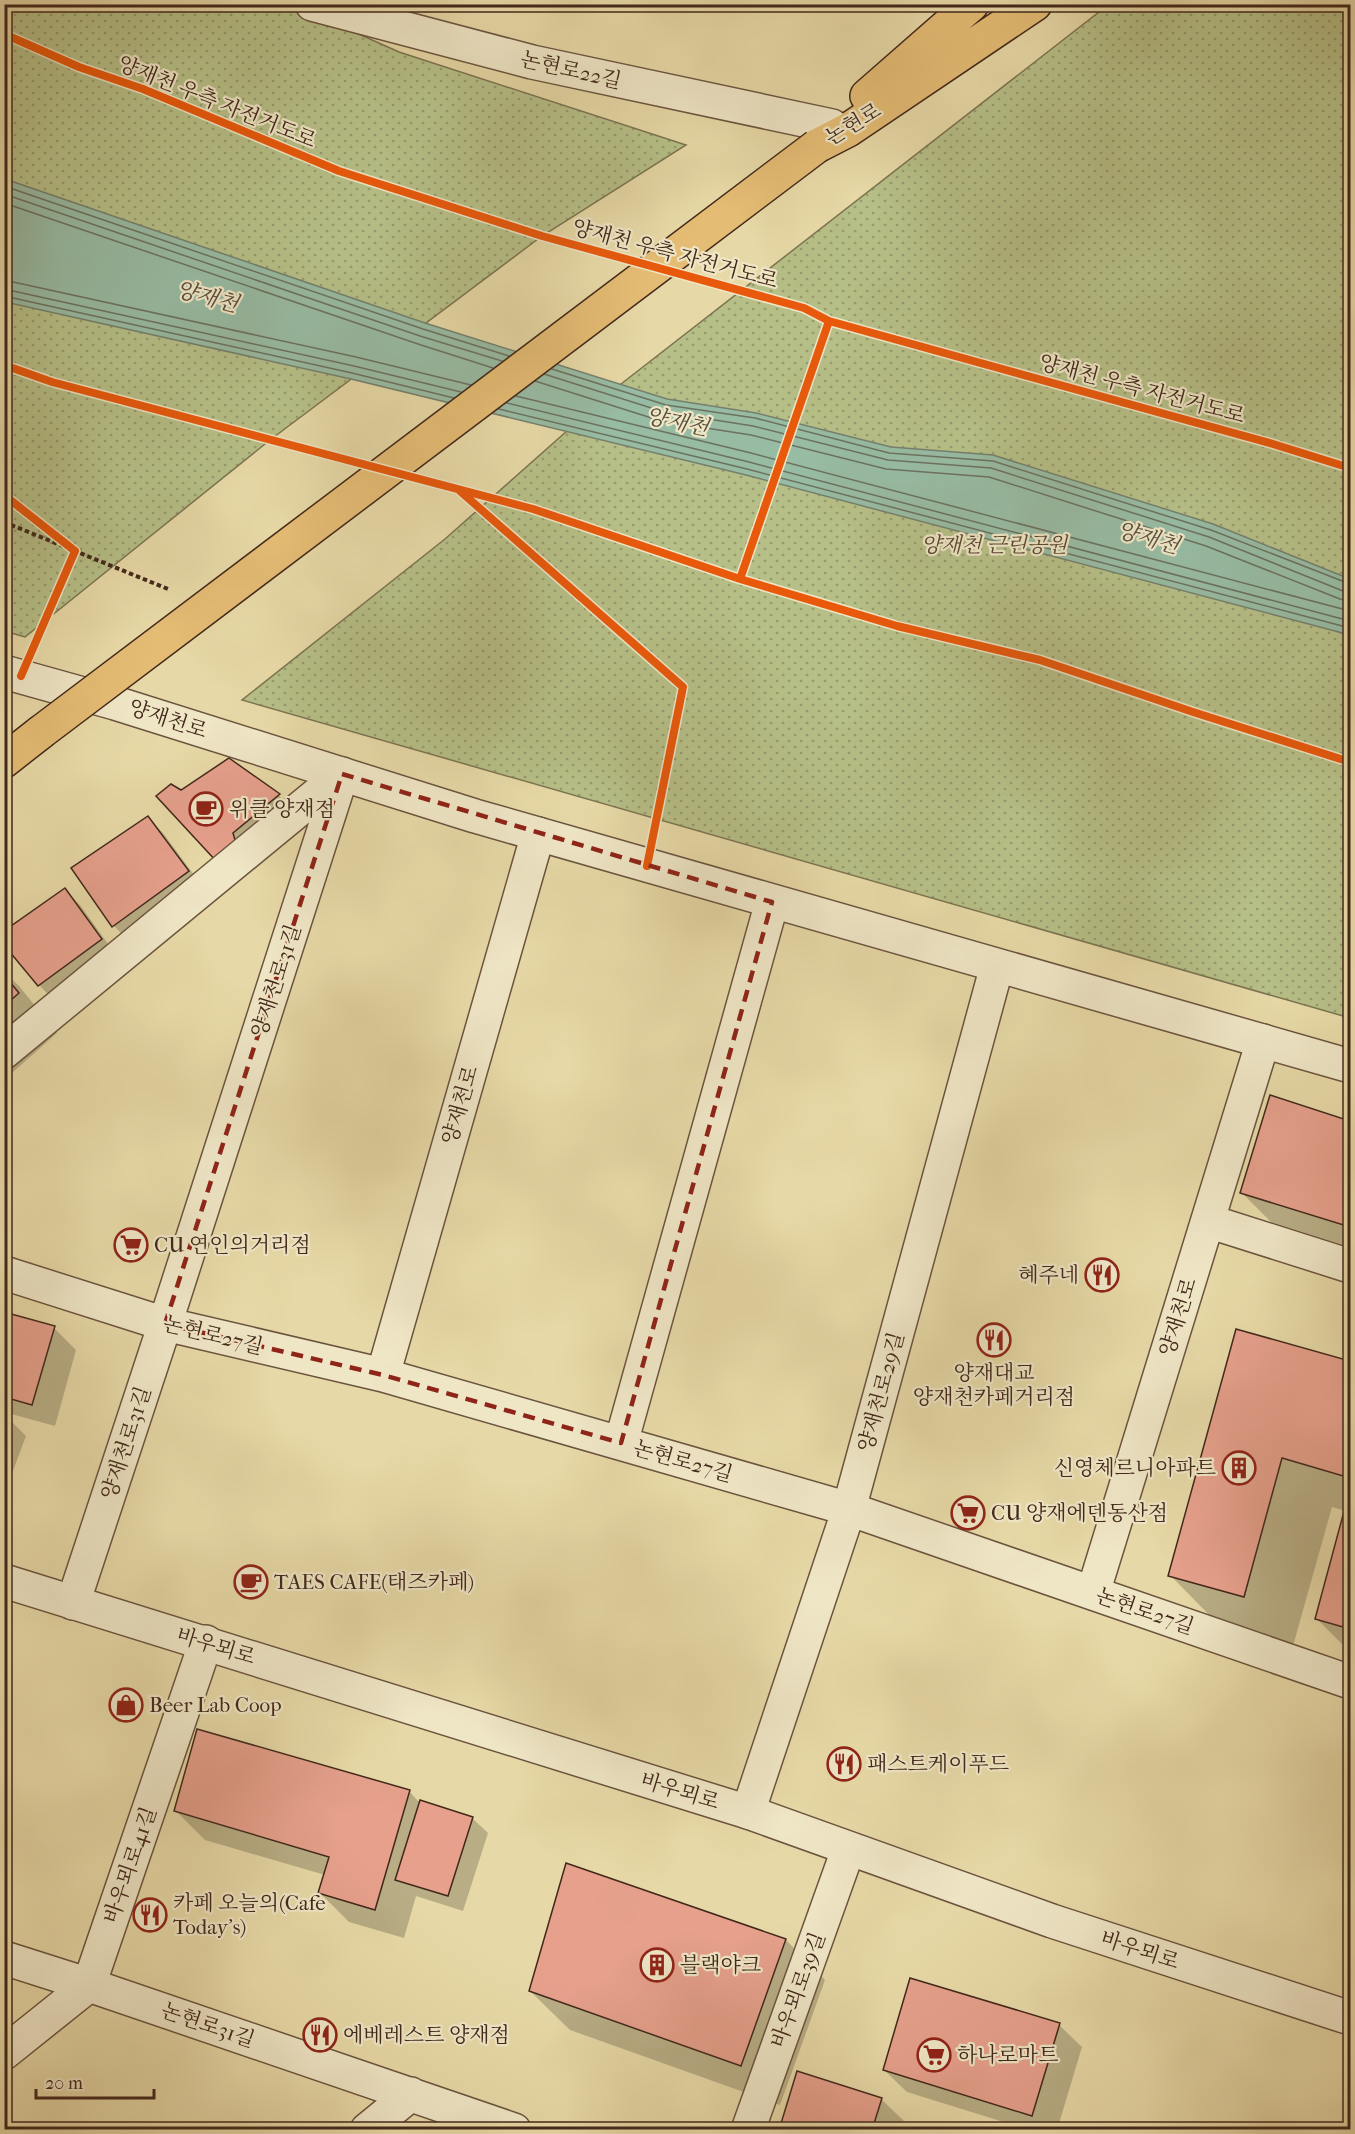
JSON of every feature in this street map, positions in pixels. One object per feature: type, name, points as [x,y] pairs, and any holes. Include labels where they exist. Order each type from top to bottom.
[{"type":"main road","name":"논현로","points":[[825,136],[972,4]]},
{"type":"main road","name":"논현로","points":[[825,136],[848,130],[1035,4]]},
{"type":"main road","points":[[4,761],[825,136]]},
{"type":"street","name":"논현로22길","points":[[312,4],[825,136]]},
{"type":"street","name":"양재천로","points":[[4,672],[115,703],[538,834],[1350,1066]]},
{"type":"street","points":[[4,1052],[342,774]]},
{"type":"street","name":"양재천로31길","points":[[73,1603],[342,774]]},
{"type":"street","name":"양재천로","points":[[383,1376],[538,834]]},
{"type":"street","points":[[621,1443],[772,902]]},
{"type":"street","name":"양재천로29길","points":[[748,1812],[849,1509],[997,966]]},
{"type":"street","name":"양재천로","points":[[1093,1593],[1263,1041]]},
{"type":"street","points":[[1208,1221],[1350,1266]]},
{"type":"street","name":"논현로27길","points":[[4,1273],[165,1324],[383,1376],[849,1509],[1350,1682]]},
{"type":"street","name":"바우뫼로","points":[[4,1581],[748,1812],[848,1850],[1052,1921],[1350,2018]]},
{"type":"street","name":"바우뫼로41길","points":[[89,1985],[206,1642]]},
{"type":"street","name":"바우뫼로39길","points":[[748,2130],[848,1850]]},
{"type":"street","name":"논현로31길","points":[[4,1959],[89,1985],[514,2130]]},
{"type":"street","points":[[4,2053],[89,1985]]},
{"type":"street","points":[[367,2130],[411,2094]]},
{"type":"path","points":[[4,522],[207,605]]},
{"type":"path","points":[[49,530],[75,551]]},
{"type":"path","points":[[70,561],[75,551]]},
{"type":"highlighted area","points":[[342,774],[772,902],[621,1443],[383,1375],[165,1324]]},
{"type":"green space","points":[[4,5],[294,5],[399,52],[686,145],[542,236],[270,440],[25,637],[4,631]]},
{"type":"green space","name":"양재천 근린공원","points":[[1108,5],[1350,5],[1350,1018],[242,700],[445,539],[612,391]]},
{"type":"water","name":"양재천","points":[[5,179],[425,323],[667,399],[756,413],[891,447],[993,455],[1213,524],[1350,579],[1350,635],[746,475],[351,379],[5,302]]},
{"type":"building","points":[[229,758],[280,794],[233,833],[237,847],[217,862],[156,796],[171,784],[181,790]]},
{"type":"building","points":[[148,816],[189,871],[112,927],[71,868]]},
{"type":"building","points":[[65,888],[102,939],[38,986],[4,945],[4,931]]},
{"type":"building","points":[[4,975],[19,993],[4,1006]]},
{"type":"building","points":[[1270,1095],[1350,1121],[1350,1227],[1240,1193]]},
{"type":"building","points":[[4,1312],[55,1326],[32,1405],[4,1397]]},
{"type":"building","name":"신영체르니아파트","points":[[1236,1329],[1350,1361],[1350,1478],[1282,1458],[1244,1597],[1168,1576]]},
{"type":"building","points":[[1350,1489],[1350,1629],[1315,1619]]},
{"type":"building","points":[[197,1729],[410,1790],[375,1910],[318,1893],[329,1857],[174,1811]]},
{"type":"building","points":[[420,1800],[473,1817],[448,1896],[395,1880]]},
{"type":"building","name":"블랙야크","points":[[566,1863],[786,1939],[741,2066],[529,1991]]},
{"type":"building","points":[[910,1978],[1060,2023],[1032,2116],[883,2070]]},
{"type":"building","points":[[797,2071],[882,2098],[872,2130],[779,2130]]},
{"type":"cycle path","name":"양재천 우측 자전거도로","points":[[4,34],[79,67],[143,89],[339,171],[542,236],[804,308],[829,321],[1273,444],[1350,468]]},
{"type":"cycle path","points":[[740,579],[829,321]]},
{"type":"cycle path","points":[[4,365],[52,382],[533,509],[740,579],[897,626],[1040,660],[1350,762]]},
{"type":"cycle path","points":[[460,491],[683,687],[647,866]]},
{"type":"cycle path","points":[[4,495],[75,551],[21,676]]},
{"type":"place","name":"위클 양재점","points":[[206,809]]},
{"type":"place","name":"CU 연인의거리점","points":[[131,1245]]},
{"type":"place","name":"혜주네","points":[[1102,1275]]},
{"type":"place","name":"양재대교 양재천카페거리점","points":[[994,1340]]},
{"type":"place","name":"신영체르니아파트","points":[[1239,1468]]},
{"type":"place","name":"CU 양재에덴동산점","points":[[968,1513]]},
{"type":"place","name":"TAES CAFE(태즈카페)","points":[[251,1582]]},
{"type":"place","name":"Beer Lab Coop","points":[[126,1705]]},
{"type":"place","name":"패스트케이푸드","points":[[844,1764]]},
{"type":"place","name":"카페 오늘의(Cafe Today's)","points":[[150,1915]]},
{"type":"place","name":"블랙야크","points":[[657,1965]]},
{"type":"place","name":"에베레스트 양재점","points":[[320,2035]]},
{"type":"place","name":"하나로마트","points":[[934,2055]]}]
